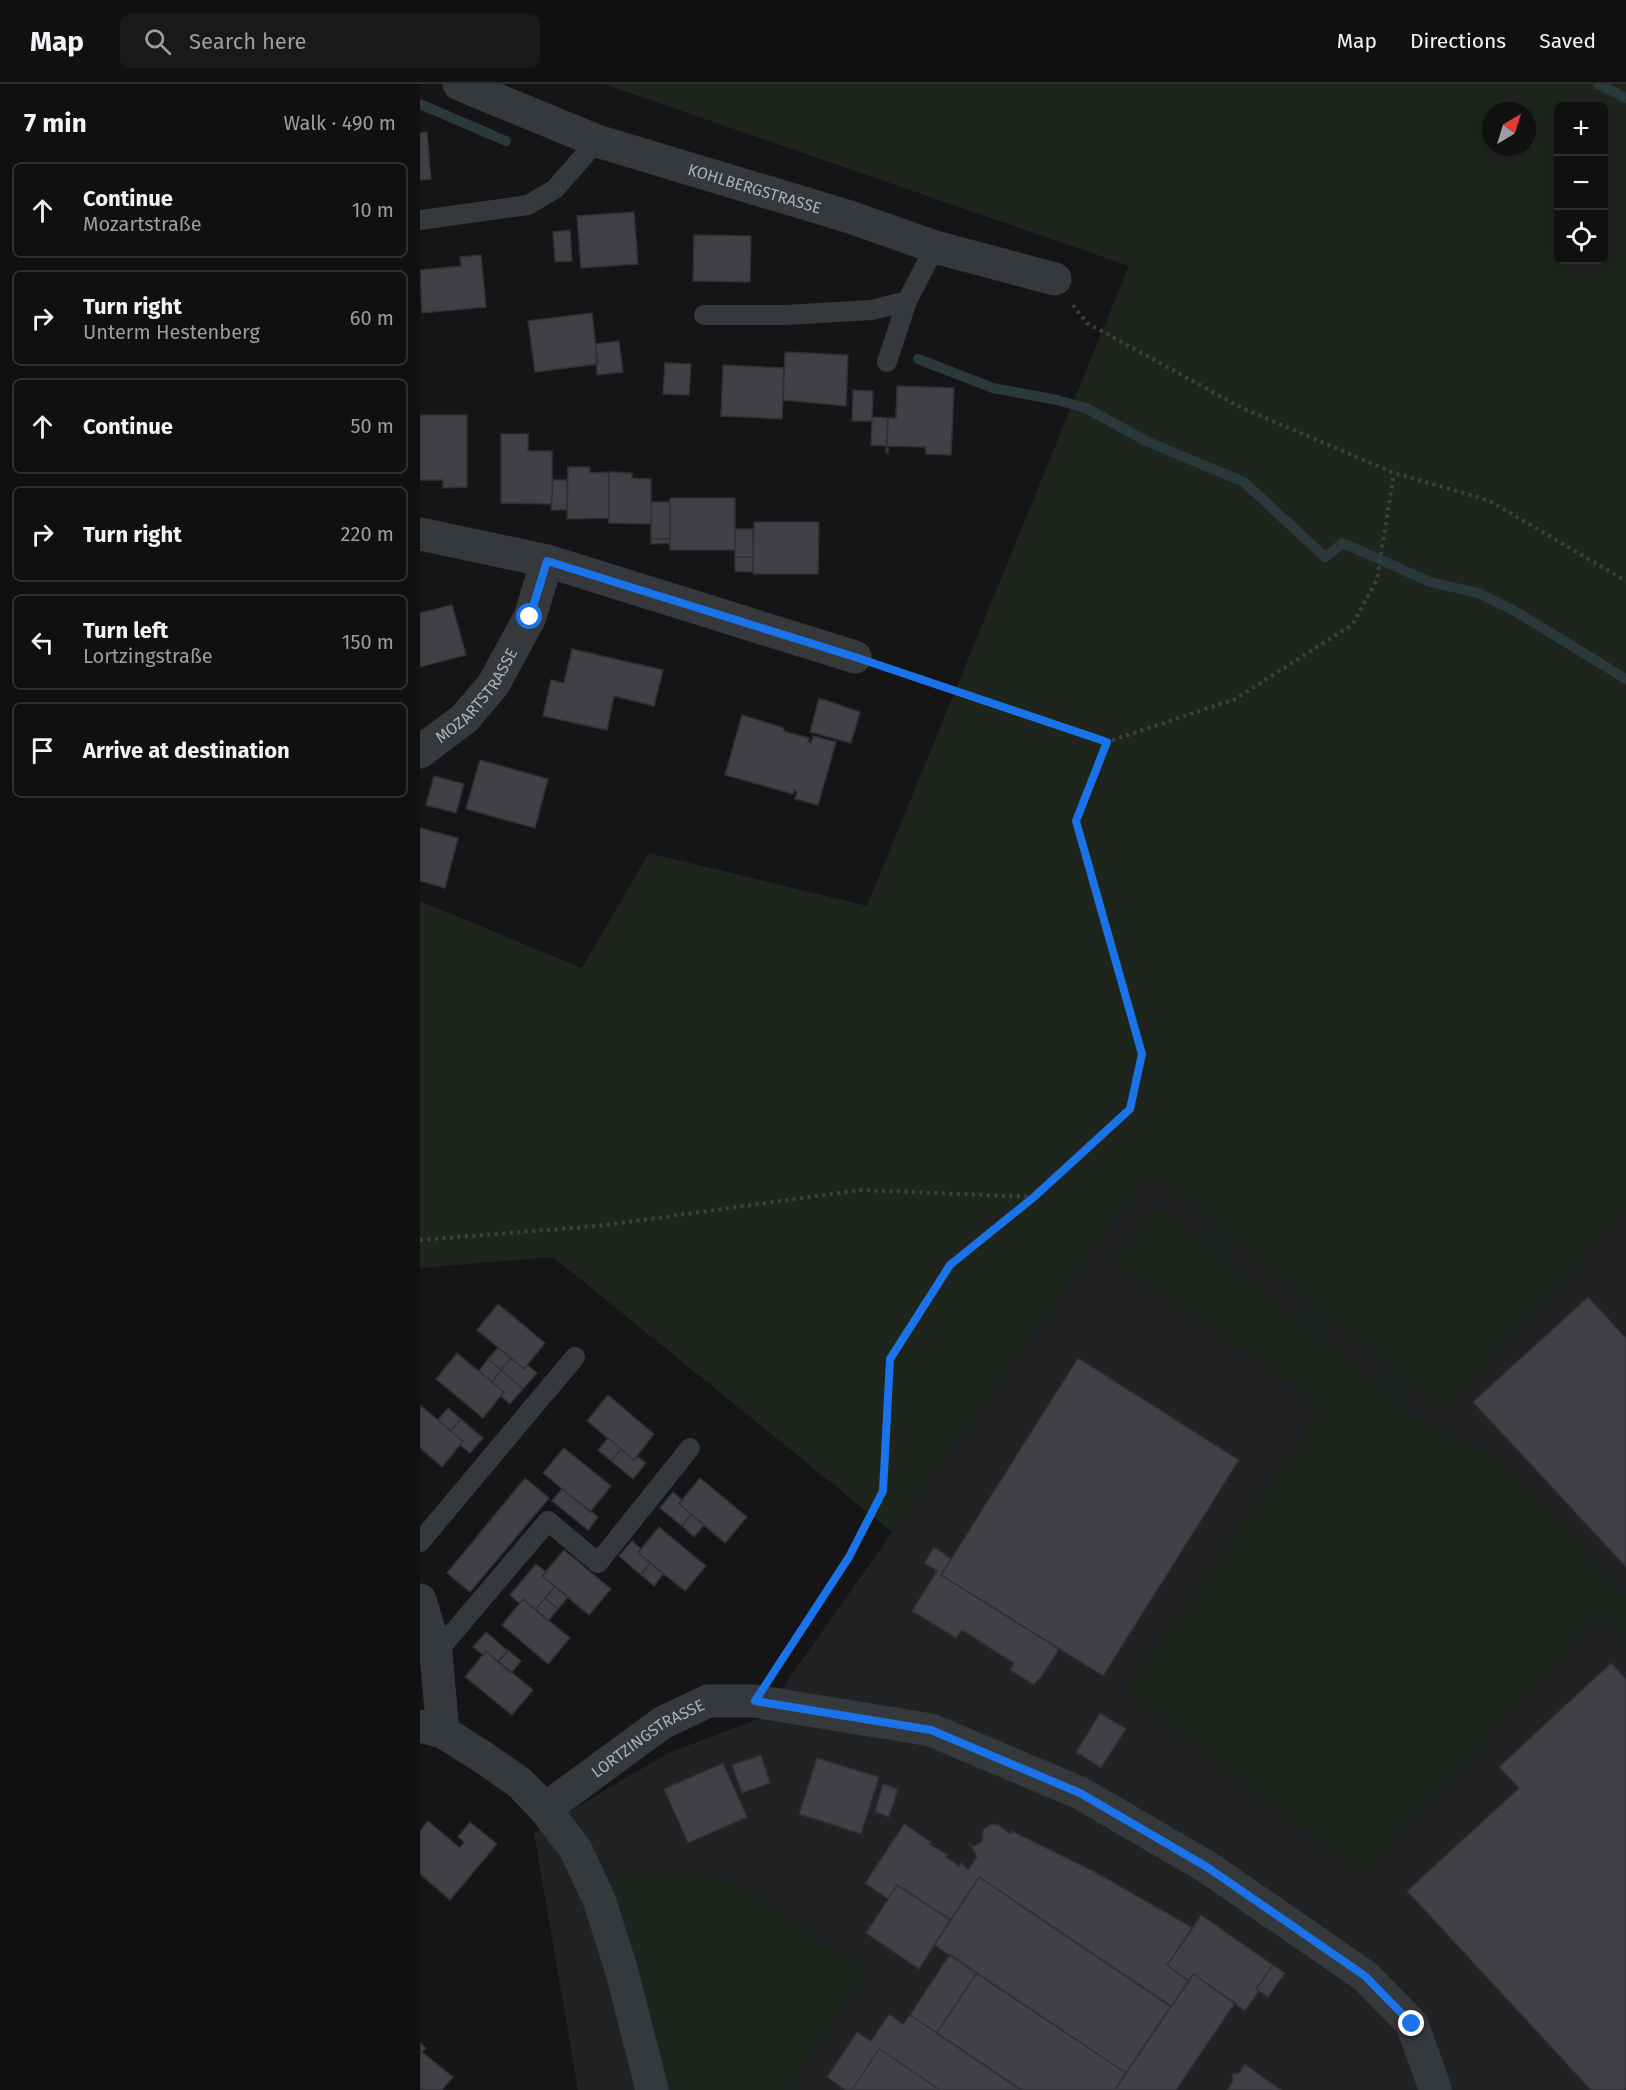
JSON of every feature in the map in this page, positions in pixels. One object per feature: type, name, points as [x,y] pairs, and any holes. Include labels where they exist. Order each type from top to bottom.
[{"type":"street","name":"KOHLBERGSTRASSE","points":[[459,84],[597,141],[850,217],[934,247],[1055,279]]},
{"type":"street","points":[[420,534],[547,561],[855,657]]},
{"type":"street","name":"MOZARTSTRASSE","points":[[420,752],[465,718],[493,686],[530,617],[547,561]]},
{"type":"street","points":[[420,1600],[436,1653],[431,1729],[520,1782],[545,1809],[576,1850],[600,1902],[622,1972],[652,2090]]},
{"type":"street","name":"LORTZINGSTRASSE","points":[[545,1809],[662,1723],[708,1701],[755,1701],[931,1730],[1080,1793],[1207,1867],[1365,1976],[1412,2024],[1435,2088]]},
{"type":"lane","points":[[420,220],[528,204],[555,189],[597,141]]},
{"type":"lane","points":[[886,362],[907,301],[934,247]]},
{"type":"lane","points":[[704,315],[785,315],[872,310],[907,301]]},
{"type":"lane","points":[[420,1542],[575,1357]]},
{"type":"lane","points":[[436,1653],[548,1521],[597,1563],[690,1448]]},
{"type":"path","points":[[1055,279],[1087,323],[1242,408],[1394,473],[1488,500],[1626,581]]},
{"type":"path","points":[[855,657],[1107,742],[1235,699],[1353,624],[1377,579],[1394,473]]},
{"type":"path","points":[[755,1701],[849,1557],[883,1491],[890,1359],[950,1265],[1034,1197],[1130,1109],[1142,1054],[1076,821],[1107,742]]},
{"type":"path","points":[[420,1240],[598,1226],[861,1190],[1034,1197]]},
{"type":"shaded area","points":[[604,84],[1626,84],[1626,1210],[1440,1412],[1147,1172],[892,1532],[553,1257],[420,1268],[420,901],[582,968],[649,853],[867,906],[1129,266]]},
{"type":"shaded area","points":[[1147,1172],[1440,1412],[1626,1210],[1626,2090],[578,2090],[534,1833],[668,1753],[761,1718]]},
{"type":"shaded area","points":[[1157,1203],[1431,1428],[1499,1459],[1626,1595],[1626,1644],[1599,1615],[1360,1876],[1124,1691],[1322,1407],[1111,1262]]},
{"type":"shaded area","points":[[615,1871],[729,1878],[866,1971],[786,2090],[673,2090]]},
{"type":"building","points":[[427,132],[431,179],[420,180],[420,133]]},
{"type":"building","points":[[634,212],[638,264],[581,268],[577,216]]},
{"type":"building","points":[[570,230],[572,261],[555,262],[553,232]]},
{"type":"building","points":[[694,235],[751,236],[750,282],[693,281]]},
{"type":"building","points":[[481,255],[486,307],[422,313],[420,270],[461,266],[460,257]]},
{"type":"building","points":[[592,313],[598,364],[535,372],[528,321]]},
{"type":"building","points":[[619,341],[623,372],[597,375],[596,344]]},
{"type":"building","points":[[785,352],[848,355],[846,406],[783,400]]},
{"type":"building","points":[[665,363],[691,364],[689,395],[663,394]]},
{"type":"building","points":[[723,365],[784,368],[782,419],[721,416]]},
{"type":"building","points":[[897,386],[954,388],[951,455],[926,454],[925,447],[888,446],[888,453],[886,453],[888,418],[896,418]]},
{"type":"building","points":[[853,390],[873,391],[872,421],[852,421]]},
{"type":"building","points":[[420,415],[467,415],[467,487],[443,488],[443,480],[420,480]]},
{"type":"building","points":[[872,417],[888,418],[887,446],[871,445]]},
{"type":"building","points":[[501,434],[528,434],[528,451],[552,451],[552,504],[501,503]]},
{"type":"building","points":[[568,467],[590,467],[590,473],[609,472],[609,518],[567,519]]},
{"type":"building","points":[[609,472],[632,473],[632,478],[651,479],[651,524],[609,523]]},
{"type":"building","points":[[553,480],[567,480],[567,510],[551,510]]},
{"type":"building","points":[[670,498],[735,498],[735,550],[670,550]]},
{"type":"building","points":[[651,502],[670,502],[670,539],[651,539]]},
{"type":"building","points":[[754,522],[819,522],[818,574],[753,574]]},
{"type":"building","points":[[735,529],[753,529],[753,557],[735,557]]},
{"type":"building","points":[[651,539],[670,539],[670,543],[651,544]]},
{"type":"building","points":[[735,557],[753,557],[753,572],[735,571]]},
{"type":"building","points":[[452,605],[466,655],[420,667],[420,613]]},
{"type":"building","points":[[572,649],[663,670],[654,706],[614,696],[607,730],[543,716],[551,680],[564,683]]},
{"type":"building","points":[[819,698],[860,712],[851,743],[810,732]]},
{"type":"building","points":[[742,715],[784,728],[783,731],[809,738],[808,742],[811,743],[813,736],[836,742],[818,805],[795,799],[797,792],[794,790],[793,794],[725,775]]},
{"type":"building","points":[[480,760],[548,779],[535,828],[466,809]]},
{"type":"building","points":[[434,776],[464,784],[456,813],[426,805]]},
{"type":"building","points":[[420,828],[458,838],[445,888],[420,881]]},
{"type":"building","points":[[1588,1297],[1626,1338],[1626,1567],[1473,1402]]},
{"type":"building","points":[[498,1304],[545,1343],[524,1369],[477,1330]]},
{"type":"building","points":[[498,1348],[511,1358],[501,1370],[488,1359]]},
{"type":"building","points":[[457,1353],[504,1392],[483,1418],[436,1379]]},
{"type":"building","points":[[511,1358],[524,1369],[527,1365],[537,1373],[523,1389],[501,1370]]},
{"type":"building","points":[[1078,1358],[1239,1460],[1103,1676],[941,1575]]},
{"type":"building","points":[[488,1359],[501,1370],[492,1382],[479,1371]]},
{"type":"building","points":[[501,1370],[523,1389],[510,1404],[501,1396],[504,1392],[492,1382]]},
{"type":"building","points":[[608,1395],[654,1434],[634,1460],[587,1421]]},
{"type":"building","points":[[420,1405],[463,1441],[442,1467],[420,1448]]},
{"type":"building","points":[[448,1408],[461,1419],[451,1431],[438,1420]]},
{"type":"building","points":[[461,1419],[483,1438],[470,1453],[460,1445],[463,1441],[451,1431]]},
{"type":"building","points":[[608,1438],[621,1449],[611,1461],[598,1450]]},
{"type":"building","points":[[564,1448],[611,1486],[590,1512],[543,1473]]},
{"type":"building","points":[[621,1449],[634,1460],[637,1456],[646,1463],[633,1479],[611,1461]]},
{"type":"building","points":[[525,1478],[549,1498],[470,1592],[447,1573]]},
{"type":"building","points":[[700,1478],[747,1517],[725,1543],[679,1504]]},
{"type":"building","points":[[562,1489],[598,1517],[588,1530],[552,1501]]},
{"type":"building","points":[[673,1492],[682,1500],[679,1504],[691,1514],[682,1526],[660,1508]]},
{"type":"building","points":[[691,1514],[704,1525],[694,1537],[682,1526]]},
{"type":"building","points":[[659,1527],[706,1566],[685,1591],[638,1553]]},
{"type":"building","points":[[632,1541],[641,1549],[638,1553],[650,1563],[641,1575],[619,1556]]},
{"type":"building","points":[[934,1547],[951,1559],[941,1575],[1059,1649],[1034,1685],[1010,1670],[1014,1663],[962,1630],[956,1638],[912,1611],[937,1571],[924,1563]]},
{"type":"building","points":[[564,1550],[611,1589],[589,1615],[542,1576]]},
{"type":"building","points":[[650,1563],[663,1574],[654,1586],[641,1575]]},
{"type":"building","points":[[536,1564],[546,1572],[542,1576],[555,1586],[535,1610],[523,1599],[519,1603],[510,1595]]},
{"type":"building","points":[[555,1586],[568,1597],[558,1609],[545,1598]]},
{"type":"building","points":[[545,1598],[558,1609],[548,1621],[535,1610]]},
{"type":"building","points":[[523,1599],[570,1638],[548,1664],[502,1625]]},
{"type":"building","points":[[486,1632],[508,1651],[498,1662],[486,1651],[483,1655],[473,1647]]},
{"type":"building","points":[[508,1650],[521,1661],[511,1673],[498,1662]]},
{"type":"building","points":[[486,1651],[533,1690],[512,1715],[465,1677]]},
{"type":"building","points":[[1611,1663],[1626,1679],[1626,2090],[1591,2090],[1407,1891],[1519,1788],[1499,1767]]},
{"type":"building","points":[[1100,1713],[1126,1729],[1101,1768],[1076,1752]]},
{"type":"building","points":[[761,1755],[770,1783],[742,1793],[732,1765]]},
{"type":"building","points":[[817,1758],[879,1777],[861,1834],[799,1814]]},
{"type":"building","points":[[723,1763],[747,1817],[688,1843],[664,1789]]},
{"type":"building","points":[[883,1784],[898,1789],[889,1817],[875,1812]]},
{"type":"building","points":[[428,1821],[460,1848],[464,1842],[458,1837],[470,1822],[497,1844],[450,1900],[420,1874],[420,1831]]},
{"type":"building","points":[[904,1824],[931,1842],[929,1844],[948,1855],[946,1857],[959,1866],[961,1863],[968,1870],[977,1857],[969,1842],[972,1847],[982,1842],[983,1829],[992,1824],[999,1825],[1010,1834],[1012,1831],[1093,1871],[1193,1928],[1167,1965],[1189,1981],[1171,2007],[979,1877],[951,1920],[897,1885],[888,1899],[865,1883]]},
{"type":"building","points":[[979,1877],[1171,2006],[1126,2073],[934,1945]]},
{"type":"building","points":[[897,1885],[951,1920],[919,1969],[866,1933]]},
{"type":"building","points":[[1201,1915],[1273,1965],[1256,1989],[1259,1991],[1245,2011],[1193,1974],[1189,1981],[1167,1965]]},
{"type":"building","points":[[950,1954],[977,1973],[937,2033],[910,2015]]},
{"type":"building","points":[[1273,1965],[1285,1973],[1268,1997],[1256,1989]]},
{"type":"building","points":[[977,1973],[1126,2073],[1115,2090],[1022,2090],[937,2033]]},
{"type":"building","points":[[1193,1974],[1235,2003],[1176,2090],[1115,2090]]},
{"type":"building","points":[[889,2014],[903,2024],[910,2015],[1021,2090],[940,2090],[879,2049],[852,2090],[846,2090],[827,2077],[857,2032],[871,2041]]},
{"type":"building","points":[[420,2043],[426,2048],[422,2052],[453,2077],[442,2090],[420,2090]]},
{"type":"building","points":[[879,2049],[940,2090],[852,2090]]},
{"type":"building","points":[[1245,2064],[1281,2090],[1227,2090],[1233,2081],[1232,2074],[1239,2073]]},
{"type":"waterway","points":[[1598,84],[1626,98]]},
{"type":"waterway","points":[[420,104],[506,141]]},
{"type":"waterway","points":[[918,359],[993,388],[1086,408],[1146,441],[1244,482],[1325,557],[1343,543],[1430,582],[1478,593],[1513,610],[1626,679]]},
{"type":"route","points":[[530,617],[547,561],[855,657],[1107,742],[1076,821],[1142,1054],[1130,1109],[1034,1197],[950,1265],[890,1359],[883,1491],[849,1557],[755,1701],[931,1730],[1080,1793],[1207,1867],[1365,1976],[1412,2024]]}]
